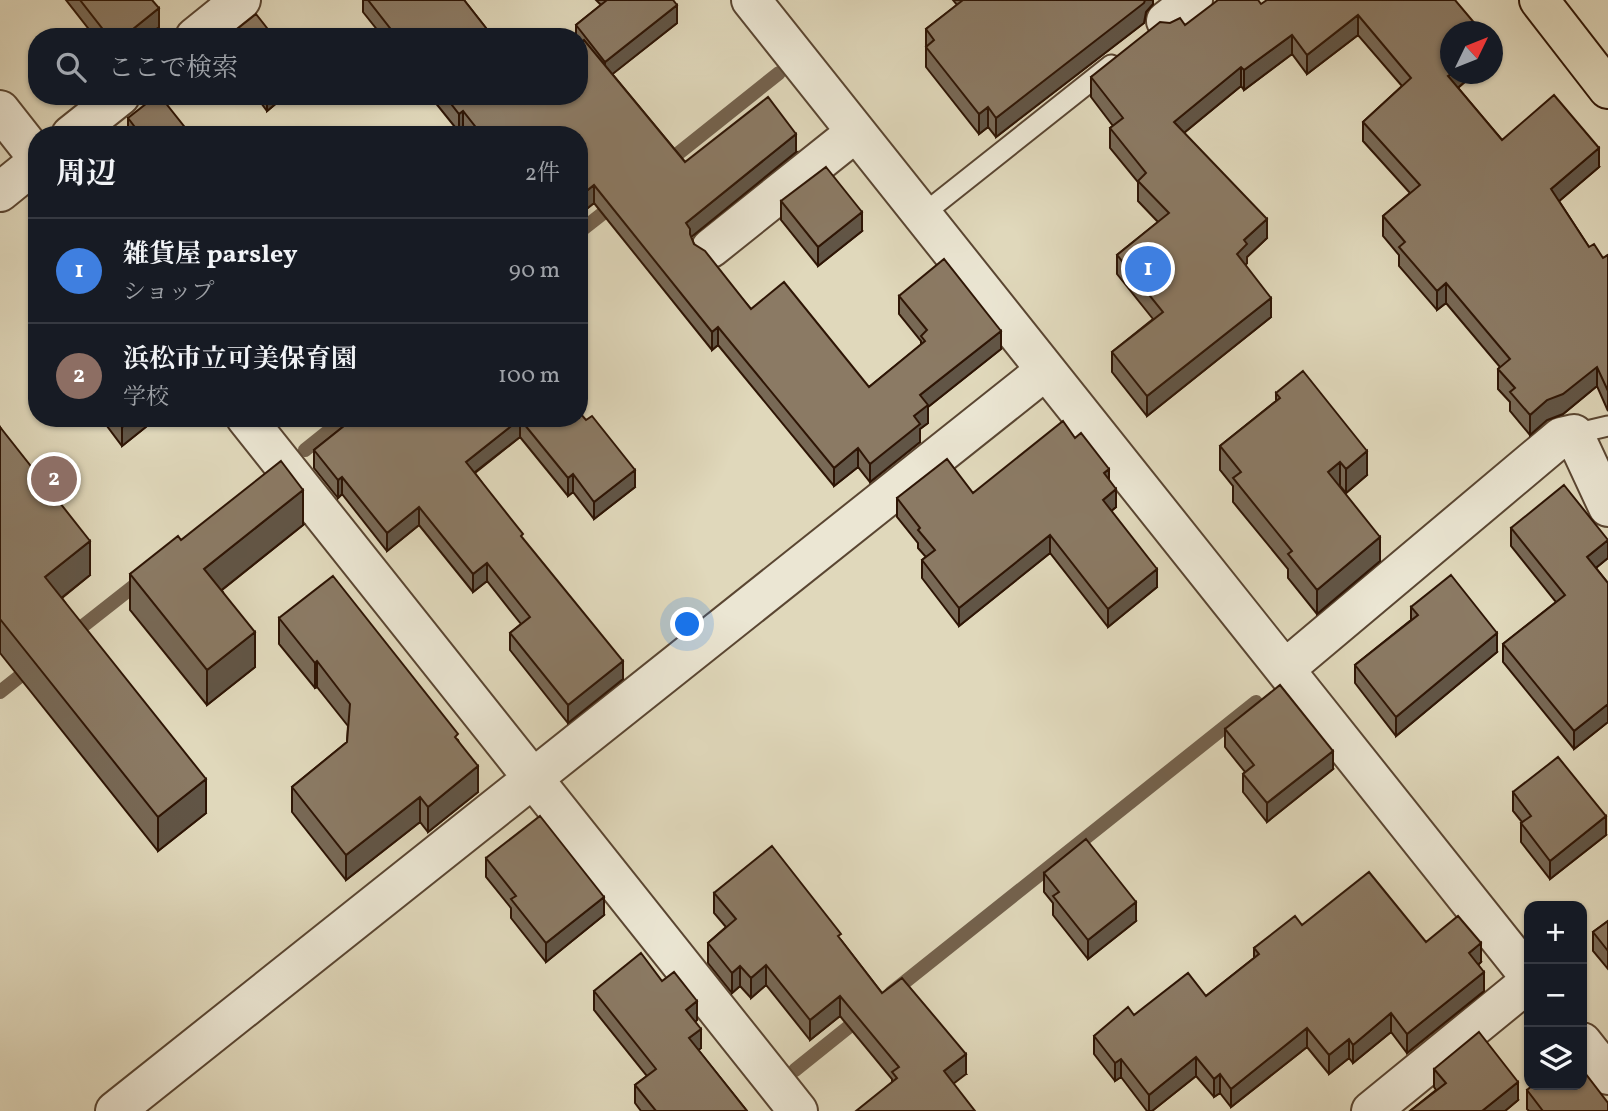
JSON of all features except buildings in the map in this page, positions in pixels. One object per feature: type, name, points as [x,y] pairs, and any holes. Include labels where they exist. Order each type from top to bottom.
[{"type":"highway","points":[[1539,0],[1608,89]]},
{"type":"street","points":[[206,28],[241,0]]},
{"type":"street","points":[[751,0],[1524,970]]},
{"type":"street","points":[[82,126],[109,105]]},
{"type":"street","points":[[0,110],[28,145]]},
{"type":"street","points":[[711,248],[856,132]]},
{"type":"street","points":[[0,192],[28,169]]},
{"type":"street","points":[[115,1111],[1046,370]]},
{"type":"street","points":[[253,427],[797,1111]]},
{"type":"street","points":[[1285,669],[1560,437],[1591,430],[1608,507]]},
{"type":"street","points":[[1371,1111],[1524,986]]},
{"type":"street","points":[[1587,1048],[1608,1075]]},
{"type":"lane","points":[[922,215],[1124,55]]},
{"type":"waterway","points":[[665,164],[779,73]]},
{"type":"waterway","points":[[588,225],[616,203]]},
{"type":"waterway","points":[[305,450],[334,427]]},
{"type":"waterway","points":[[69,637],[144,578]]},
{"type":"waterway","points":[[0,692],[34,665]]},
{"type":"waterway","points":[[891,993],[1256,702]]},
{"type":"waterway","points":[[795,1070],[861,1017]]},
{"type":"place","name":"雑貨屋 parsley","points":[[1148,269]]},
{"type":"place","name":"浜松市立可美保育園","points":[[54,479]]}]
